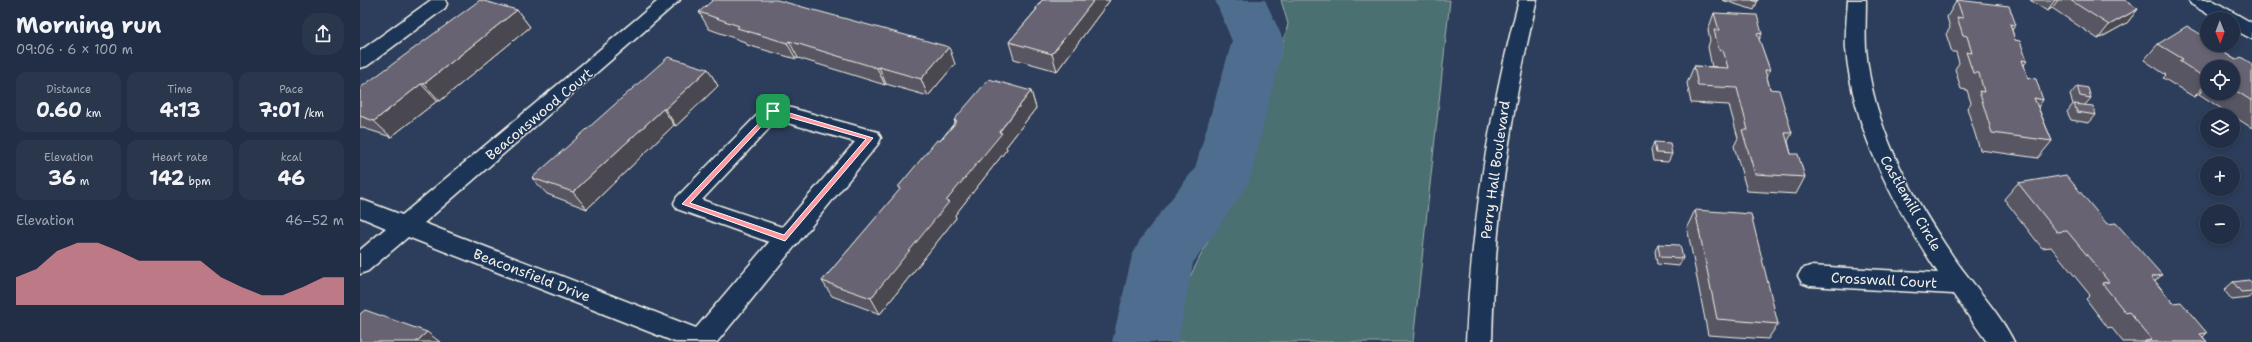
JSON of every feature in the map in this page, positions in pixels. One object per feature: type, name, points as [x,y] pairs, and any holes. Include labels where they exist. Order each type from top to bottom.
[{"type":"street","points":[[360,61],[438,4],[425,0]]},
{"type":"street","name":"Beaconswood Court","points":[[360,264],[671,0]]},
{"type":"street","name":"Perry Hall Boulevard","points":[[1480,342],[1480,303],[1490,188],[1504,105],[1528,0]]},
{"type":"street","name":"Castlemill Circle","points":[[1858,0],[1855,22],[1856,60],[1863,99],[1876,141],[1906,201],[1959,284],[2001,342]]},
{"type":"street","points":[[2198,0],[2218,12]]},
{"type":"street","points":[[2240,25],[2252,32]]},
{"type":"street","points":[[702,342],[785,238],[870,138],[773,111],[685,204],[785,238]]},
{"type":"street","name":"Beaconsfield Drive","points":[[360,208],[702,342]]},
{"type":"street","name":"Crosswall Court","points":[[1810,276],[1959,284]]},
{"type":"green space","points":[[1281,0],[1450,0],[1413,342],[1157,342],[1256,146],[1288,24]]},
{"type":"building","points":[[480,0],[517,10],[424,84],[421,84],[374,121],[360,116],[360,88]]},
{"type":"building","points":[[713,0],[777,0],[949,47],[921,79],[879,67],[877,68],[789,41],[787,43],[737,28],[739,26],[699,12]]},
{"type":"building","points":[[1042,0],[1094,0],[1052,54],[1009,42],[1037,9],[1036,8]]},
{"type":"building","points":[[1957,0],[2009,6],[2016,25],[2010,24],[2015,40],[2020,41],[2027,61],[2022,60],[2028,78],[2036,79],[2043,100],[2034,98],[2052,141],[1992,133],[1979,91],[1984,92],[1979,73],[1973,73],[1966,52],[1972,53],[1967,36],[1963,35],[1957,17],[1963,18]]},
{"type":"building","points":[[2070,0],[2125,0],[2138,9],[2109,25]]},
{"type":"building","points":[[1714,13],[1757,15],[1762,34],[1757,33],[1770,70],[1765,70],[1770,89],[1779,90],[1792,133],[1785,133],[1791,154],[1798,154],[1805,177],[1755,174],[1742,130],[1748,130],[1737,88],[1698,86],[1694,66],[1728,68],[1723,50],[1719,50],[1714,30],[1719,30]]},
{"type":"building","points":[[2187,26],[2200,34],[2200,52],[2223,52],[2236,60],[2200,60],[2200,74],[2179,61],[2183,59],[2158,44]]},
{"type":"building","points":[[668,57],[708,69],[573,192],[532,178]]},
{"type":"building","points":[[2241,57],[2252,64],[2252,101],[2240,93],[2240,60],[2236,60]]},
{"type":"building","points":[[989,79],[1031,91],[999,132],[1002,133],[946,201],[949,202],[871,298],[822,281],[901,188],[898,187],[937,140],[940,141],[957,121],[954,120]]},
{"type":"building","points":[[2077,86],[2088,88],[2091,98],[2080,96]]},
{"type":"building","points":[[2074,104],[2093,106],[2096,115],[2077,112]]},
{"type":"building","points":[[1654,142],[1670,143],[1672,154],[1656,153]]},
{"type":"building","points":[[2066,175],[2107,224],[2116,223],[2162,275],[2151,277],[2173,303],[2181,302],[2207,333],[2200,334],[2207,342],[2145,342],[2152,340],[2129,312],[2126,313],[2102,283],[2109,282],[2067,231],[2057,232],[2018,183]]},
{"type":"building","points":[[1695,210],[1751,214],[1778,324],[1717,319]]},
{"type":"building","points":[[1658,244],[1680,245],[1683,258],[1660,257]]},
{"type":"building","points":[[2249,280],[2252,283],[2252,291],[2241,292],[2233,282]]},
{"type":"building","points":[[365,310],[427,332],[416,342],[360,342],[360,314]]},
{"type":"waterway","points":[[1145,342],[1163,256],[1222,176],[1258,41],[1240,0]]},
{"type":"route","points":[[773,111],[870,138],[785,238],[685,204],[773,111]]}]
